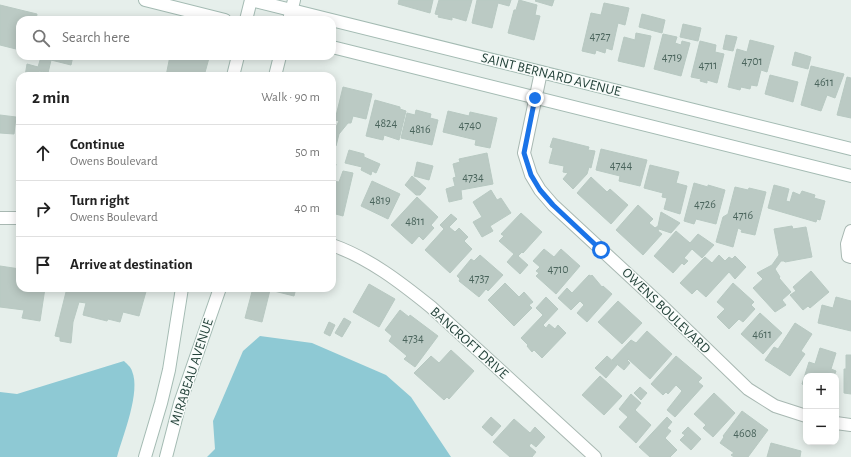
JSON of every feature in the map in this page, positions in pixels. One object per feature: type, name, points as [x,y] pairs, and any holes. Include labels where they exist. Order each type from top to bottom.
[{"type":"street","points":[[145,0],[210,16]]},
{"type":"street","points":[[247,16],[251,0]]},
{"type":"street","name":"SAINT BERNARD AVENUE","points":[[251,0],[316,16]]},
{"type":"street","name":"SAINT BERNARD AVENUE","points":[[336,21],[851,149]]},
{"type":"street","name":"SAINT BERNARD AVENUE","points":[[336,48],[851,176]]},
{"type":"street","points":[[233,72],[237,60]]},
{"type":"street","points":[[276,72],[279,60]]},
{"type":"street","name":"OWENS BOULEVARD","points":[[541,72],[524,153],[531,175],[540,190],[553,205],[659,303],[748,389],[775,406],[803,415]]},
{"type":"street","points":[[0,218],[16,218]]},
{"type":"street","points":[[851,231],[847,244],[848,256],[851,257]]},
{"type":"street","name":"BANCROFT DRIVE","points":[[336,246],[369,262],[403,284],[431,307],[595,457]]},
{"type":"street","name":"MIRABEAU AVENUE","points":[[145,457],[169,370],[181,292]]},
{"type":"street","name":"MIRABEAU AVENUE","points":[[166,457],[180,403],[219,292]]},
{"type":"street","points":[[839,423],[851,425]]},
{"type":"water","points":[[260,336],[312,343],[386,375],[411,397],[451,457],[207,457],[215,449],[213,421],[243,351]]},
{"type":"water","points":[[124,361],[131,370],[134,380],[134,390],[130,414],[117,457],[0,457],[0,392],[17,394]]},
{"type":"building","points":[[399,0],[433,0],[430,13],[398,4]]},
{"type":"building","points":[[439,0],[472,0],[466,21],[452,17],[452,20],[438,17],[439,15],[435,14]]},
{"type":"building","points":[[477,0],[511,0],[509,6],[498,3],[492,28],[472,23]]},
{"type":"building","points":[[519,0],[537,5],[535,15],[540,16],[534,40],[508,33],[514,10],[516,10]]},
{"type":"building","points":[[554,0],[552,6],[535,1]]},
{"type":"building","points":[[604,3],[629,8],[625,25],[618,23],[612,50],[606,48],[605,53],[596,50],[595,54],[582,51],[591,13],[601,15]]},
{"type":"building","points":[[0,5],[37,14],[37,16],[16,16],[16,49],[0,45]]},
{"type":"building","points":[[642,14],[665,20],[662,33],[639,27]]},
{"type":"building","points":[[683,24],[701,28],[698,41],[680,37]]},
{"type":"building","points":[[636,33],[651,36],[644,67],[618,61],[624,37],[635,40]]},
{"type":"building","points":[[663,34],[677,37],[675,43],[681,45],[682,41],[690,43],[681,76],[654,69]]},
{"type":"building","points":[[726,35],[737,37],[733,51],[723,49]]},
{"type":"building","points":[[750,40],[774,46],[767,72],[761,70],[757,86],[751,85],[750,89],[741,87],[740,90],[728,87],[737,49],[747,52]]},
{"type":"building","points":[[700,41],[716,45],[715,52],[724,54],[717,83],[707,80],[707,83],[700,81],[701,79],[691,77]]},
{"type":"building","points":[[795,52],[811,57],[808,69],[792,65]]},
{"type":"building","points":[[40,60],[51,60],[48,72],[26,72],[27,64],[38,67]]},
{"type":"building","points":[[51,60],[72,60],[71,65]]},
{"type":"building","points":[[169,60],[208,60],[205,72],[167,72]]},
{"type":"building","points":[[811,66],[844,74],[835,98],[827,95],[821,111],[801,105]]},
{"type":"building","points":[[770,75],[798,82],[793,102],[765,94]]},
{"type":"building","points":[[847,77],[851,78],[851,118],[837,115]]},
{"type":"building","points":[[343,87],[372,94],[366,119],[353,116],[351,123],[348,123],[339,134],[336,146],[336,127],[339,121],[336,120]]},
{"type":"building","points":[[375,100],[400,107],[400,109],[406,111],[399,140],[384,135],[383,140],[366,136]]},
{"type":"building","points":[[416,110],[431,114],[430,118],[438,120],[432,145],[401,138],[407,113],[415,115]]},
{"type":"building","points":[[448,111],[469,116],[470,112],[497,118],[490,148],[475,145],[476,140],[443,132]]},
{"type":"building","points":[[0,115],[16,117],[14,134],[0,133]]},
{"type":"building","points":[[553,138],[589,147],[588,150],[595,151],[591,168],[589,167],[587,174],[573,189],[563,179],[568,173],[563,172],[564,166],[549,163],[553,148],[550,147]]},
{"type":"building","points":[[601,149],[647,160],[640,186],[619,181],[620,176],[596,170]]},
{"type":"building","points":[[349,150],[364,154],[364,157],[380,164],[376,173],[372,171],[371,175],[361,170],[362,167],[345,163]]},
{"type":"building","points":[[487,153],[493,184],[461,190],[462,199],[449,202],[446,189],[455,186],[453,178],[456,177],[453,164],[460,162],[459,159]]},
{"type":"building","points":[[417,162],[433,166],[429,180],[414,176]]},
{"type":"building","points":[[650,165],[679,172],[676,183],[687,186],[680,214],[664,209],[667,198],[662,197],[663,193],[644,188]]},
{"type":"building","points":[[343,171],[353,173],[343,216],[336,214],[336,182],[339,182]]},
{"type":"building","points":[[412,176],[426,188],[420,195],[416,195],[405,185]]},
{"type":"building","points":[[591,177],[607,192],[610,189],[628,205],[611,224],[577,193]]},
{"type":"building","points":[[372,181],[400,194],[388,219],[361,206]]},
{"type":"building","points":[[694,183],[725,190],[716,224],[696,219],[694,224],[684,221]]},
{"type":"building","points":[[774,185],[789,189],[786,201],[790,202],[793,192],[800,195],[802,191],[815,195],[814,198],[825,201],[820,220],[817,219],[816,222],[768,208]]},
{"type":"building","points":[[735,187],[748,190],[749,188],[766,192],[755,235],[741,232],[742,230],[738,228],[733,247],[716,242],[723,217],[728,214]]},
{"type":"building","points":[[491,190],[497,200],[501,198],[511,213],[490,226],[493,231],[482,237],[473,222],[482,217],[473,202]]},
{"type":"building","points":[[417,197],[438,217],[431,225],[434,228],[423,240],[419,236],[412,244],[391,225]]},
{"type":"building","points":[[638,205],[653,219],[649,223],[655,228],[658,226],[661,212],[680,223],[671,233],[659,229],[658,231],[662,234],[643,255],[616,230]]},
{"type":"building","points":[[521,213],[542,232],[523,253],[522,252],[518,256],[528,265],[520,274],[507,262],[514,254],[499,241],[504,236],[501,234]]},
{"type":"building","points":[[451,214],[457,219],[449,227],[455,232],[459,228],[468,237],[464,241],[472,249],[450,273],[425,250],[444,229],[440,225]]},
{"type":"building","points":[[792,226],[793,229],[806,227],[812,257],[785,262],[781,261],[775,269],[780,277],[779,278],[791,292],[782,300],[786,305],[775,312],[753,288],[763,279],[757,273],[772,265],[779,255],[774,229]]},
{"type":"building","points":[[676,231],[690,243],[698,234],[714,245],[702,258],[692,249],[684,258],[688,261],[684,265],[682,263],[673,273],[654,256]]},
{"type":"building","points":[[544,249],[554,257],[561,249],[580,266],[556,294],[536,276],[539,273],[536,271],[540,267],[533,261]]},
{"type":"building","points":[[480,255],[503,275],[488,291],[486,289],[479,297],[459,281],[460,279],[457,276],[471,259],[474,261]]},
{"type":"building","points":[[719,255],[725,261],[729,257],[732,259],[735,256],[746,267],[735,279],[729,272],[706,297],[697,289],[692,294],[680,283],[705,257],[712,263]]},
{"type":"building","points":[[0,266],[16,268],[16,292],[44,292],[40,321],[22,318],[24,310],[0,307]]},
{"type":"building","points":[[811,271],[829,292],[810,308],[808,306],[803,310],[790,295],[796,291],[793,287]]},
{"type":"building","points":[[589,275],[592,275],[602,287],[603,286],[612,294],[587,322],[577,313],[584,305],[580,301],[571,310],[558,298],[567,288],[572,293]]},
{"type":"building","points":[[505,283],[519,297],[524,292],[533,302],[529,305],[532,308],[514,326],[488,300]]},
{"type":"building","points":[[733,283],[754,302],[751,305],[755,309],[743,322],[739,319],[729,329],[717,317],[725,309],[717,302]]},
{"type":"building","points":[[369,284],[395,299],[379,327],[353,312]]},
{"type":"building","points":[[66,292],[146,292],[139,316],[123,312],[120,322],[108,319],[107,321],[83,315],[86,303],[79,302],[73,322],[71,343],[60,341],[60,337],[55,336]]},
{"type":"building","points":[[252,292],[270,292],[262,322],[245,318]]},
{"type":"building","points":[[278,292],[295,292],[294,296]]},
{"type":"building","points":[[546,297],[558,309],[543,325],[546,328],[549,324],[555,329],[558,325],[566,333],[542,358],[534,350],[532,352],[521,338],[543,315],[536,308]]},
{"type":"building","points":[[836,297],[851,301],[851,331],[818,323],[822,305],[833,308]]},
{"type":"building","points":[[618,301],[642,323],[622,344],[598,322]]},
{"type":"building","points":[[400,310],[409,317],[410,315],[438,336],[415,367],[404,359],[407,356],[389,341],[392,336],[385,330]]},
{"type":"building","points":[[760,313],[782,333],[763,354],[741,334]]},
{"type":"building","points":[[344,318],[351,322],[342,337],[335,333]]},
{"type":"building","points":[[329,322],[335,325],[330,336],[324,333]]},
{"type":"building","points":[[795,323],[812,334],[801,351],[805,354],[790,376],[765,360],[774,347],[778,349]]},
{"type":"building","points":[[647,331],[672,354],[650,379],[628,359],[627,360],[630,363],[624,370],[612,360],[631,340],[636,343]]},
{"type":"building","points":[[820,348],[836,353],[831,369],[836,371],[835,373],[806,373],[809,362],[815,364]]},
{"type":"building","points":[[451,350],[474,371],[449,399],[447,397],[444,400],[414,373],[431,356],[439,363]]},
{"type":"building","points":[[846,355],[851,355],[851,394],[844,393],[844,369],[846,369]]},
{"type":"building","points":[[607,356],[617,365],[606,378],[595,368]]},
{"type":"building","points":[[676,356],[702,378],[698,382],[703,386],[675,417],[667,410],[682,391],[676,385],[668,394],[666,392],[663,395],[651,384]]},
{"type":"building","points":[[600,376],[622,396],[604,415],[582,395]]},
{"type":"building","points":[[640,387],[647,393],[641,400],[634,393]]},
{"type":"building","points":[[714,393],[735,413],[713,437],[703,428],[706,425],[694,414]]},
{"type":"building","points":[[631,394],[641,403],[635,410],[651,425],[636,443],[619,427],[628,417],[619,409]]},
{"type":"building","points":[[742,411],[768,430],[748,457],[734,457],[731,455],[734,453],[720,443],[724,437],[723,436]]},
{"type":"building","points":[[491,417],[501,426],[492,436],[482,427]]},
{"type":"building","points":[[667,417],[672,422],[667,428],[671,431],[665,438],[677,450],[670,457],[650,457],[639,447]]},
{"type":"building","points":[[514,419],[530,433],[535,427],[545,437],[536,447],[531,443],[529,446],[536,452],[532,457],[510,457],[493,442]]},
{"type":"building","points":[[688,427],[701,439],[691,450],[680,440],[685,435],[682,433]]},
{"type":"building","points":[[771,443],[801,451],[800,457],[767,457]]},
{"type":"route","points":[[535,98],[524,153],[531,175],[540,190],[553,205],[601,250]]}]
